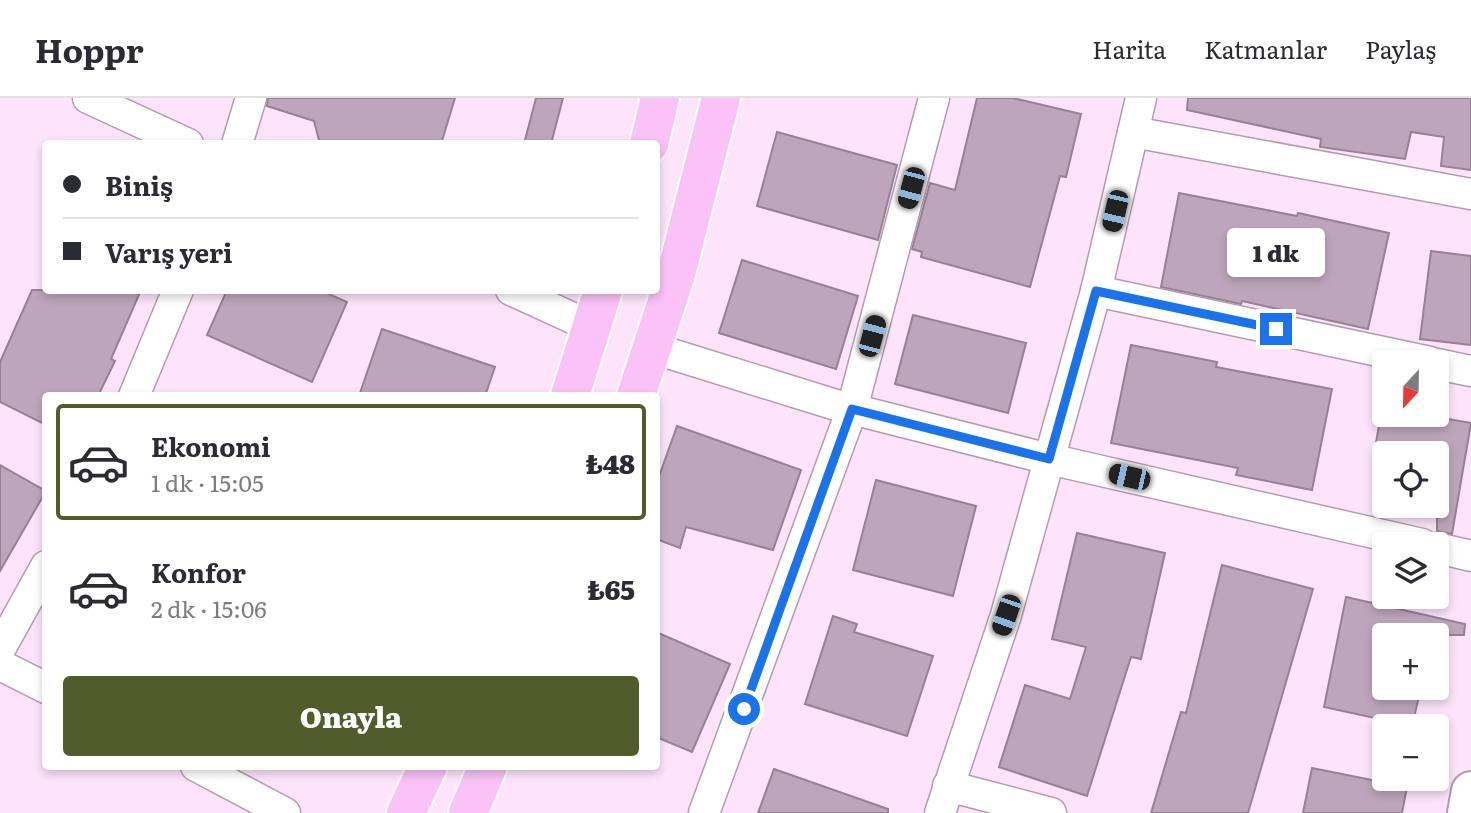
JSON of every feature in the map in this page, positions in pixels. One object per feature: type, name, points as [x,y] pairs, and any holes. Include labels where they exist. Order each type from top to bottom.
[{"type":"main road","points":[[650,140],[660,98]]},
{"type":"main road","points":[[637,392],[676,274],[721,98]]},
{"type":"main road","points":[[571,392],[602,294]]},
{"type":"main road","points":[[406,813],[426,770]]},
{"type":"main road","points":[[468,813],[486,770]]},
{"type":"street","points":[[88,98],[179,140]]},
{"type":"street","points":[[238,140],[251,98]]},
{"type":"street","points":[[704,813],[852,409],[934,98]]},
{"type":"street","points":[[1051,813],[944,799],[1006,615],[1096,291],[1141,98]]},
{"type":"street","points":[[1133,132],[1471,194]]},
{"type":"street","points":[[1096,291],[1374,350]]},
{"type":"street","points":[[136,392],[176,294]]},
{"type":"street","points":[[520,294],[592,327]]},
{"type":"street","points":[[652,348],[852,409],[1049,459],[1372,533]]},
{"type":"street","points":[[1449,366],[1471,371]]},
{"type":"street","points":[[1449,551],[1471,556]]},
{"type":"street","points":[[0,649],[42,573]]},
{"type":"street","points":[[0,665],[42,686]]},
{"type":"street","points":[[204,770],[285,813]]},
{"type":"street","points":[[1467,813],[1471,791]]},
{"type":"building","points":[[268,98],[455,98],[442,140],[319,140],[314,121],[267,106]]},
{"type":"building","points":[[536,98],[563,98],[552,140],[525,140]]},
{"type":"building","points":[[977,98],[1013,98],[1081,114],[1066,177],[1060,176],[1030,287],[921,257],[922,252],[912,249],[930,183],[955,190]]},
{"type":"building","points":[[1188,98],[1471,98],[1471,170],[1441,166],[1444,137],[1411,132],[1405,159],[1320,147],[1321,139],[1187,110]]},
{"type":"building","points":[[777,132],[897,165],[878,240],[757,206]]},
{"type":"building","points":[[1179,193],[1297,216],[1298,213],[1389,233],[1368,329],[1242,301],[1241,304],[1161,287]]},
{"type":"building","points":[[1431,251],[1471,256],[1471,345],[1420,339]]},
{"type":"building","points":[[742,260],[858,296],[836,369],[719,333]]},
{"type":"building","points":[[32,290],[42,290],[42,294],[139,294],[111,359],[115,361],[100,392],[42,392],[42,423],[0,402],[0,362]]},
{"type":"building","points":[[225,294],[329,294],[347,302],[312,382],[207,335]]},
{"type":"building","points":[[913,315],[1026,343],[1008,413],[895,384]]},
{"type":"building","points":[[382,329],[495,367],[486,392],[360,392]]},
{"type":"building","points":[[1131,345],[1217,362],[1216,367],[1332,389],[1312,490],[1236,475],[1238,468],[1111,443]]},
{"type":"building","points":[[1449,419],[1471,423],[1452,534],[1437,531],[1437,518],[1449,518],[1449,441],[1376,441],[1379,427],[1449,427]]},
{"type":"building","points":[[677,426],[801,470],[773,550],[686,527],[680,548],[660,540],[660,474]]},
{"type":"building","points":[[0,465],[42,489],[42,498],[0,571]]},
{"type":"building","points":[[876,480],[976,506],[953,596],[853,570]]},
{"type":"building","points":[[1077,533],[1165,553],[1141,659],[1131,657],[1087,796],[999,767],[1025,685],[1070,699],[1086,647],[1052,639]]},
{"type":"building","points":[[1222,565],[1313,589],[1248,813],[1151,813],[1181,712],[1186,713]]},
{"type":"building","points":[[1346,597],[1372,603],[1372,609],[1399,609],[1465,624],[1464,635],[1449,635],[1449,623],[1372,623],[1372,700],[1418,700],[1415,714],[1372,714],[1372,717],[1324,707]]},
{"type":"building","points":[[833,616],[857,624],[854,632],[933,656],[907,736],[805,704]]},
{"type":"building","points":[[660,634],[730,664],[692,752],[660,739]]},
{"type":"building","points":[[1312,768],[1372,780],[1372,791],[1406,791],[1402,813],[1303,813]]},
{"type":"building","points":[[774,769],[888,809],[888,813],[758,813]]},
{"type":"route","points":[[744,709],[852,409],[1049,459],[1096,291],[1276,329]]}]
